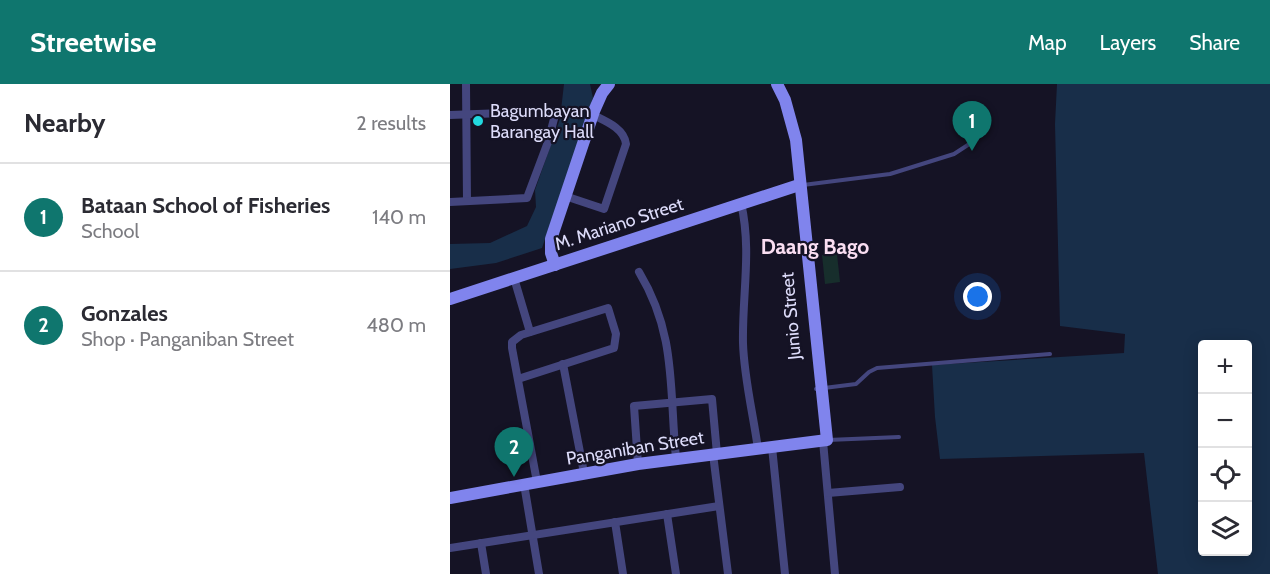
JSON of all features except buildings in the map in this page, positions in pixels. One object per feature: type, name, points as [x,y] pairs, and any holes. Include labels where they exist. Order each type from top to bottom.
[{"type":"street","points":[[466,84],[467,201]]},
{"type":"street","points":[[555,265],[550,249],[551,239],[593,115],[602,93],[609,84]]},
{"type":"street","name":"Junio Street","points":[[772,84],[789,126],[798,185],[825,440]]},
{"type":"street","name":"Junio Street","points":[[777,84],[786,100],[796,140],[798,185]]},
{"type":"street","points":[[450,115],[556,111],[548,142],[527,198],[450,202]]},
{"type":"street","points":[[565,196],[604,209],[626,144],[625,139],[611,123],[593,115]]},
{"type":"street","name":"M. Mariano Street","points":[[450,299],[798,185]]},
{"type":"street","points":[[741,203],[747,247],[743,328],[744,359],[758,449]]},
{"type":"street","points":[[639,272],[657,304],[669,349],[676,458]]},
{"type":"street","points":[[514,278],[530,332]]},
{"type":"street","points":[[518,379],[615,347],[616,331],[608,308],[530,332],[516,337],[512,342],[518,379],[537,482]]},
{"type":"street","points":[[563,364],[584,473]]},
{"type":"street","points":[[638,464],[634,406],[712,399],[719,506],[728,574]]},
{"type":"street","points":[[825,440],[835,574]]},
{"type":"street","name":"Panganiban Street","points":[[450,498],[676,458],[825,440]]},
{"type":"street","points":[[772,447],[785,574]]},
{"type":"street","points":[[524,484],[539,574]]},
{"type":"street","points":[[828,494],[900,487]]},
{"type":"street","points":[[450,548],[719,506]]},
{"type":"street","points":[[667,514],[676,574]]},
{"type":"street","points":[[615,522],[623,574]]},
{"type":"street","points":[[481,543],[486,574]]},
{"type":"lane","points":[[798,185],[890,174],[954,154],[977,139]]},
{"type":"lane","points":[[818,388],[856,384],[869,372],[878,368],[1050,354]]},
{"type":"lane","points":[[825,440],[899,437]]},
{"type":"green space","points":[[837,254],[840,282],[825,284],[822,255]]},
{"type":"water","points":[[564,84],[590,84],[593,98],[542,248],[496,263],[450,269],[450,244],[490,243],[527,226],[536,207],[535,190],[560,119]]},
{"type":"water","points":[[1057,84],[1270,84],[1270,574],[1158,574],[1144,453],[940,459],[932,365],[1124,353],[1125,334],[1060,326],[1055,124]]},
{"type":"place","name":"Bagumbayan Barangay Hall","points":[[478,121]]},
{"type":"place","name":"Bataan School of Fisheries","points":[[972,151]]},
{"type":"place","name":"Gonzales","points":[[514,477]]},
{"type":"district","name":"Daang Bago","points":[[815,247]]}]
